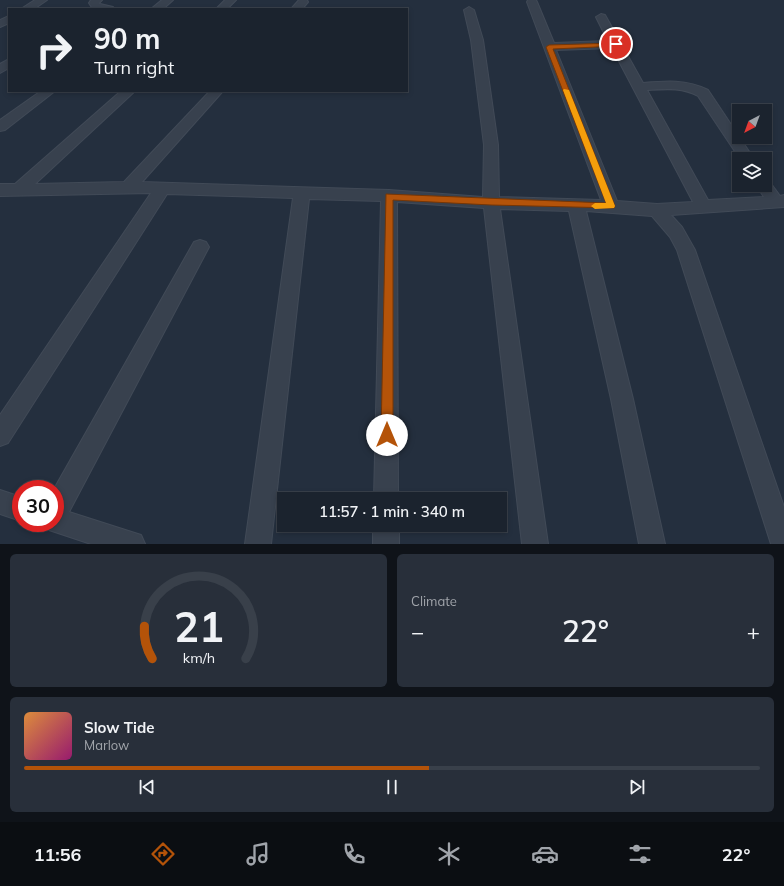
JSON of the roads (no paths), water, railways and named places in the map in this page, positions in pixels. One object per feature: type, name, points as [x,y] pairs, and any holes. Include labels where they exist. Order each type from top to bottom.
[{"type":"street","points":[[28,8],[42,0]]},
{"type":"street","points":[[97,0],[94,3],[97,7],[103,8]]},
{"type":"street","points":[[157,8],[168,0]]},
{"type":"street","points":[[222,8],[231,0]]},
{"type":"street","points":[[532,2],[611,206]]},
{"type":"street","points":[[469,10],[476,40],[491,145],[491,202],[535,544]]},
{"type":"street","points":[[601,17],[703,206]]},
{"type":"street","points":[[549,47],[616,44]]},
{"type":"street","points":[[639,87],[687,86],[697,89],[703,93],[742,152]]},
{"type":"street","points":[[0,127],[48,92]]},
{"type":"street","points":[[19,189],[128,92]]},
{"type":"street","points":[[128,187],[216,92]]},
{"type":"street","points":[[0,190],[128,187],[389,196],[491,202],[611,206],[657,210],[779,201]]},
{"type":"street","points":[[0,435],[162,189]]},
{"type":"street","points":[[771,192],[779,201]]},
{"type":"street","points":[[258,544],[302,193]]},
{"type":"street","points":[[386,492],[389,196]]},
{"type":"street","points":[[576,205],[622,399],[652,544]]},
{"type":"street","points":[[657,210],[676,232],[686,250],[784,544]]},
{"type":"street","points":[[64,496],[200,247]]},
{"type":"street","points":[[0,502],[12,506]]},
{"type":"street","points":[[64,523],[123,543]]},
{"type":"street","points":[[386,532],[386,544]]}]
